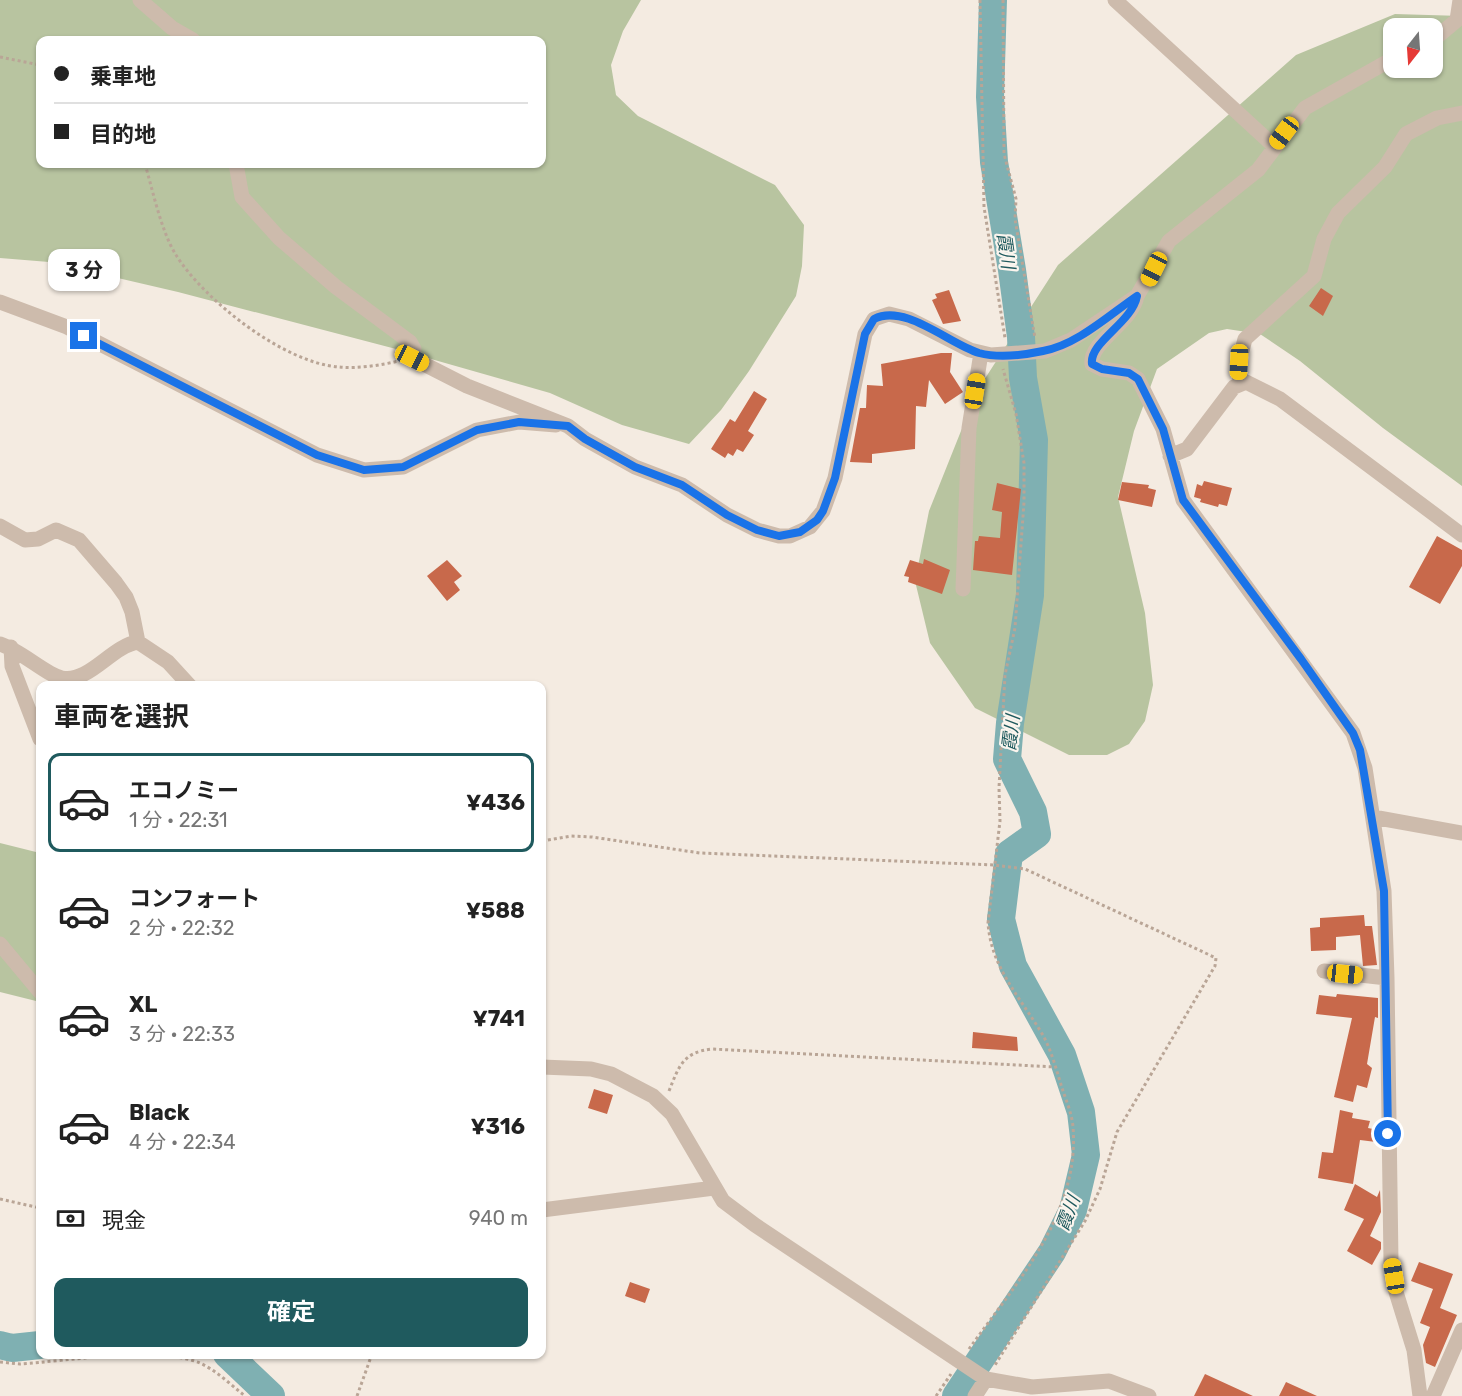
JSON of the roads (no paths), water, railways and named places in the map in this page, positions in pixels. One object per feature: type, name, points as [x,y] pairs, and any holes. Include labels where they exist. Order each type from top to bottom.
[{"type":"street","points":[[140,0],[172,28],[186,36]]},
{"type":"street","points":[[1115,0],[1274,146]]},
{"type":"street","points":[[1443,32],[1457,20],[1460,0]]},
{"type":"street","points":[[1383,64],[1305,108],[1258,170],[1169,240],[1137,296],[1131,314],[1095,350],[1091,361],[1096,368],[1129,373],[1138,379],[1163,429],[1183,500],[1353,733],[1362,759],[1384,891],[1388,978],[1391,1261],[1396,1292],[1414,1350],[1420,1396]]},
{"type":"street","points":[[1170,456],[1186,449],[1240,383],[1239,362],[1245,339],[1314,276],[1324,239],[1338,213],[1385,167],[1406,134],[1437,118],[1462,113]]},
{"type":"street","points":[[237,168],[242,197],[250,207],[279,238],[336,287],[410,342],[414,349],[412,358],[467,386],[568,426],[585,439],[635,467],[682,485],[727,515],[769,534],[790,536],[810,527],[823,511],[835,478],[865,334],[874,319],[889,314],[909,319],[981,353],[1007,355],[1034,352],[1071,340],[1137,296]]},
{"type":"street","points":[[0,302],[67,327],[317,455],[364,470],[403,467],[477,430],[519,422],[568,426]]},
{"type":"street","points":[[963,589],[969,428],[981,353]]},
{"type":"street","points":[[1240,383],[1258,387],[1280,399],[1462,535]]},
{"type":"street","points":[[0,526],[25,540],[38,539],[56,530],[79,540],[126,597],[138,642],[168,662],[185,681]]},
{"type":"street","points":[[5,646],[52,674],[70,678],[86,671],[128,644],[138,642]]},
{"type":"street","points":[[5,646],[36,729]]},
{"type":"street","points":[[1373,817],[1462,833]]},
{"type":"street","points":[[0,944],[36,987]]},
{"type":"street","points":[[1324,971],[1388,978]]},
{"type":"street","points":[[546,1067],[591,1069],[611,1074],[663,1104],[693,1147],[723,1201],[755,1226],[983,1378],[1032,1387],[1109,1381],[1149,1396]]},
{"type":"street","points":[[546,1209],[714,1188]]},
{"type":"street","points":[[1433,1396],[1460,1338]]},
{"type":"street","points":[[975,1396],[983,1378]]},
{"type":"waterway","name":"霞川","points":[[956,1396],[1052,1252],[1073,1210],[1086,1155],[1081,1112],[1062,1055],[1013,966],[1001,919],[1009,854],[1037,834],[1033,812],[1007,759],[1010,723],[1030,595],[1034,440],[1023,378],[1021,337],[1012,270],[994,162],[990,97],[993,0]]},
{"type":"waterway","name":"霞川","points":[[0,1345],[12,1348],[36,1345]]},
{"type":"waterway","name":"霞川","points":[[232,1359],[271,1396]]}]
